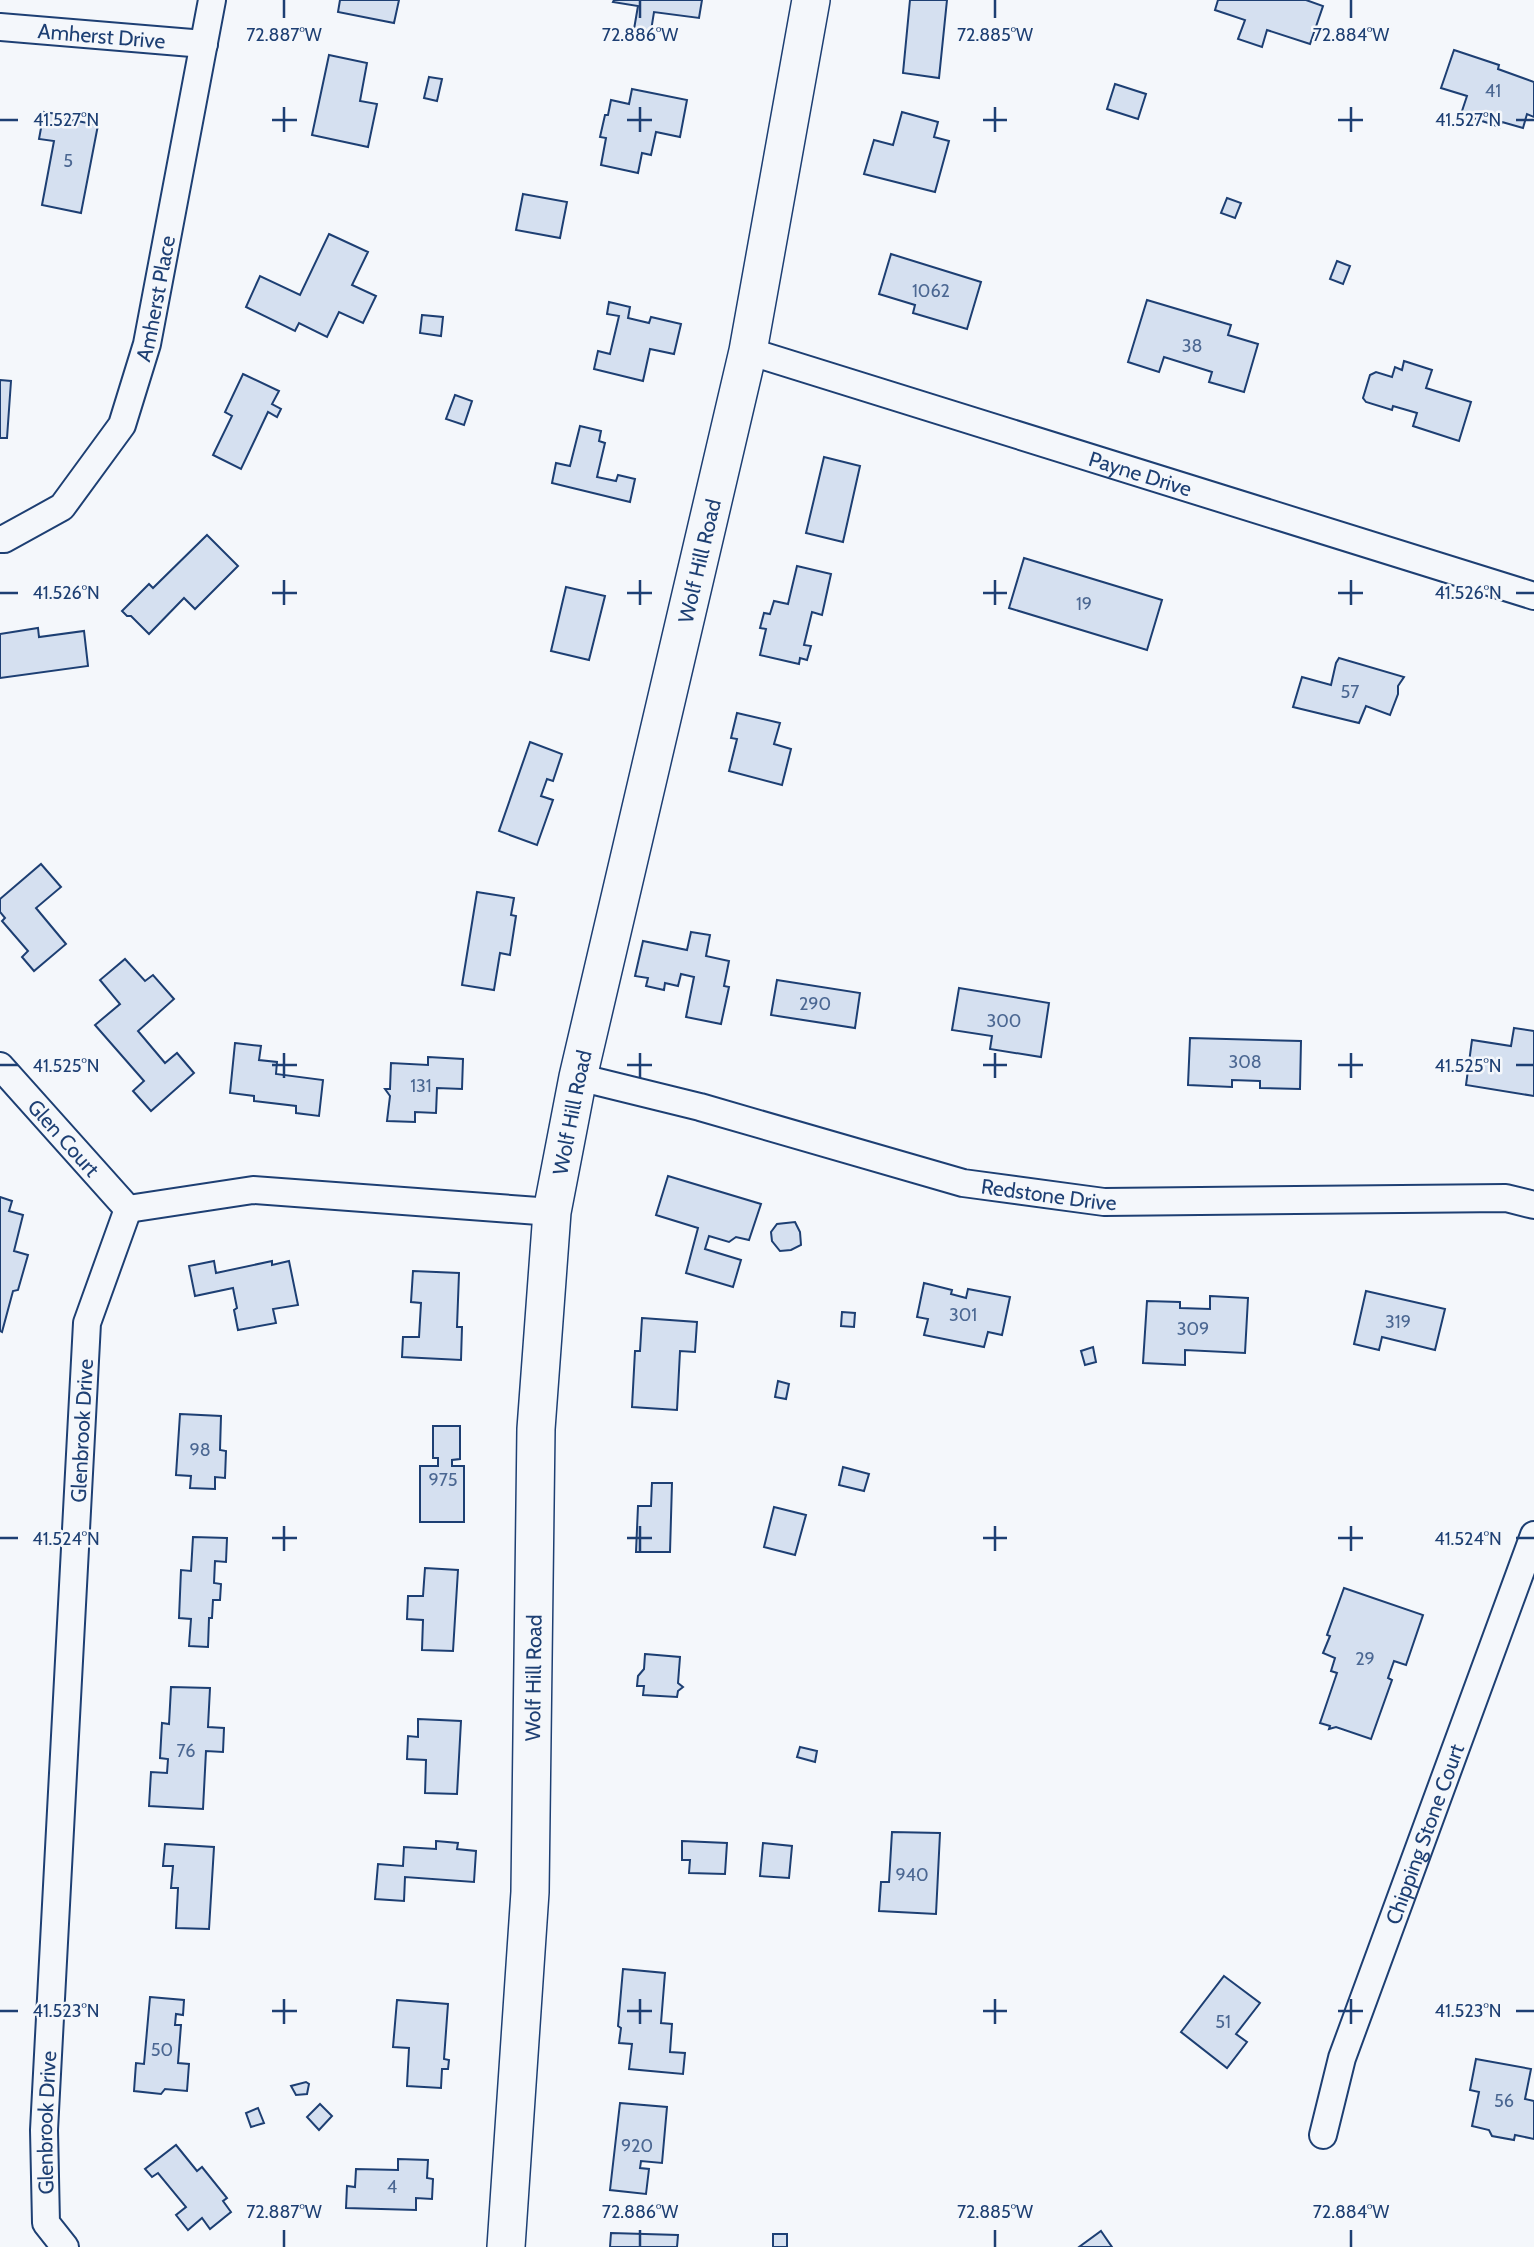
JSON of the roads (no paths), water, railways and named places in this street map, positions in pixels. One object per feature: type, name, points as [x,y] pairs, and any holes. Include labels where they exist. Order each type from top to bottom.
[{"type":"street","name":"Amherst Place","points":[[0,539],[62,507],[121,425],[148,344],[212,0]]},
{"type":"street","name":"Wolf Hill Road","points":[[506,2247],[530,1892],[536,1429],[552,1212],[578,1077],[748,351],[811,0]]},
{"type":"street","name":"Amherst Drive","points":[[0,27],[204,44]]},
{"type":"street","name":"Payne Drive","points":[[748,351],[1534,596]]},
{"type":"street","name":"Glen Court","points":[[0,1066],[128,1209]]},
{"type":"street","name":"Redstone Drive","points":[[578,1077],[700,1107],[950,1180],[976,1185],[1104,1202],[1506,1198],[1534,1205]]},
{"type":"street","points":[[128,1209],[253,1190],[552,1212]]},
{"type":"street","name":"Glenbrook Drive","points":[[65,2247],[46,2223],[44,2130],[87,1323],[128,1209]]},
{"type":"street","name":"Chipping Stone Court","points":[[1323,2135],[1342,2058],[1534,1535]]}]
